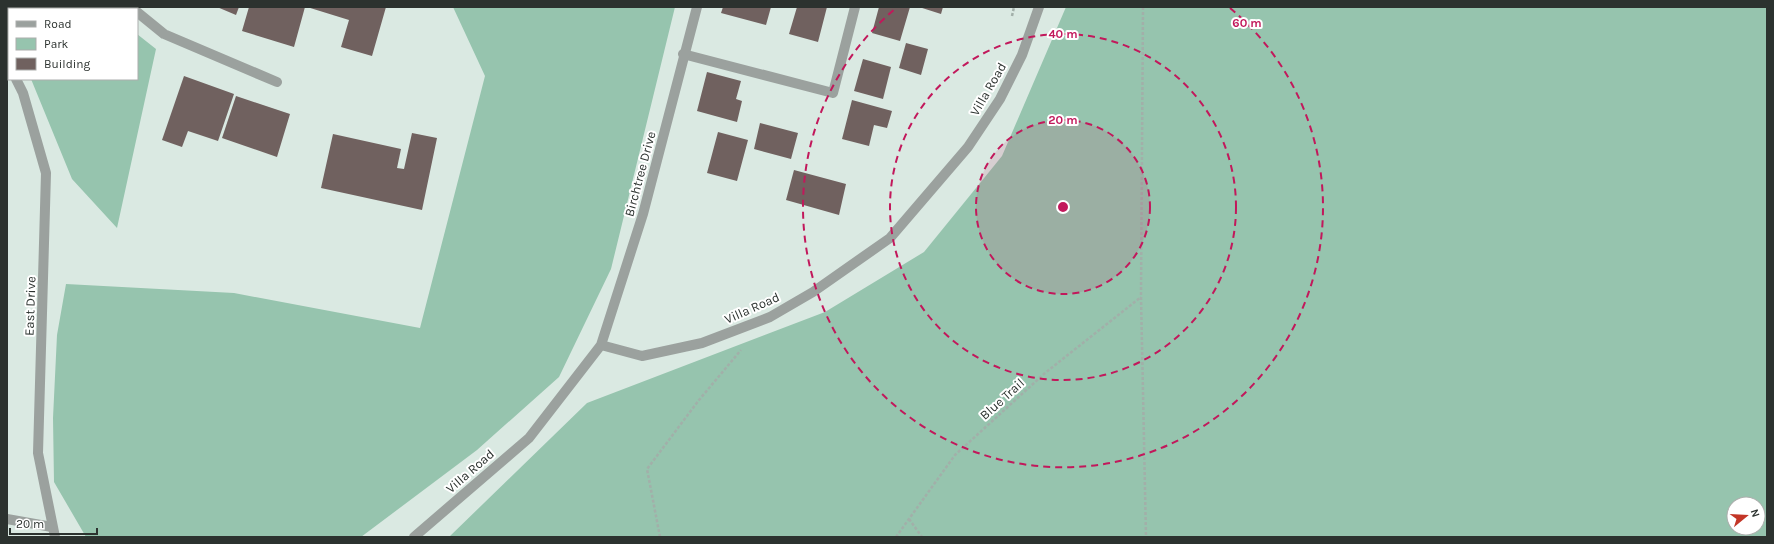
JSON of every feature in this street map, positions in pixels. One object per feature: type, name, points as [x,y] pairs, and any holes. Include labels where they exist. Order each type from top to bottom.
[{"type":"street","name":"Birchtree Drive","points":[[601,345],[643,214],[697,7]]},
{"type":"street","points":[[684,54],[833,93],[856,7]]},
{"type":"street","name":"Villa Road","points":[[414,537],[529,438],[601,345],[642,356],[702,343],[770,317],[813,292],[890,238],[968,147],[1000,99],[1022,54],[1040,7]]},
{"type":"street","points":[[138,13],[164,34],[277,82]]},
{"type":"street","name":"East Drive","points":[[16,80],[23,93],[46,173],[38,454],[53,532]]},
{"type":"street","points":[[7,519],[53,532]]},
{"type":"path","points":[[1143,7],[1142,296],[1146,537]]},
{"type":"path","name":"Blue Trail","points":[[896,537],[955,455],[1045,373],[1142,296]]},
{"type":"path","points":[[660,537],[647,469],[699,400],[744,346]]},
{"type":"path","points":[[909,519],[922,537]]},
{"type":"green space","points":[[7,7],[103,8],[8,8],[8,22]]},
{"type":"green space","points":[[453,7],[675,7],[611,269],[559,377],[477,450],[361,537],[86,537],[54,482],[53,418],[57,335],[66,284],[234,293],[420,328],[485,76]]},
{"type":"green space","points":[[1066,7],[1767,7],[1767,537],[449,537],[587,403],[825,312],[924,252],[1002,156]]},
{"type":"green space","points":[[138,35],[156,49],[117,228],[72,179],[31,80],[138,80]]},
{"type":"building","points":[[217,7],[239,7],[236,15]]},
{"type":"building","points":[[249,7],[305,7],[294,47],[242,31]]},
{"type":"building","points":[[307,7],[386,7],[372,56],[341,47],[349,20]]},
{"type":"building","points":[[723,7],[771,7],[766,25],[721,13]]},
{"type":"building","points":[[797,7],[827,7],[818,42],[789,34]]},
{"type":"building","points":[[879,7],[910,7],[900,41],[872,33]]},
{"type":"building","points":[[919,7],[943,7],[941,14]]},
{"type":"building","points":[[906,43],[928,49],[921,75],[899,68]]},
{"type":"building","points":[[863,59],[891,67],[883,99],[854,91]]},
{"type":"building","points":[[707,72],[741,81],[736,99],[742,101],[737,122],[697,111]]},
{"type":"building","points":[[184,76],[234,94],[218,141],[188,131],[182,147],[162,140]]},
{"type":"building","points":[[236,96],[290,114],[277,157],[222,138]]},
{"type":"building","points":[[852,100],[892,111],[887,128],[874,125],[869,146],[842,139]]},
{"type":"building","points":[[760,123],[798,133],[791,159],[754,149]]},
{"type":"building","points":[[718,132],[748,140],[737,181],[707,173]]},
{"type":"building","points":[[412,133],[437,138],[422,210],[321,188],[333,134],[401,149],[397,168],[404,169]]},
{"type":"building","points":[[794,170],[846,184],[839,215],[786,200]]}]
